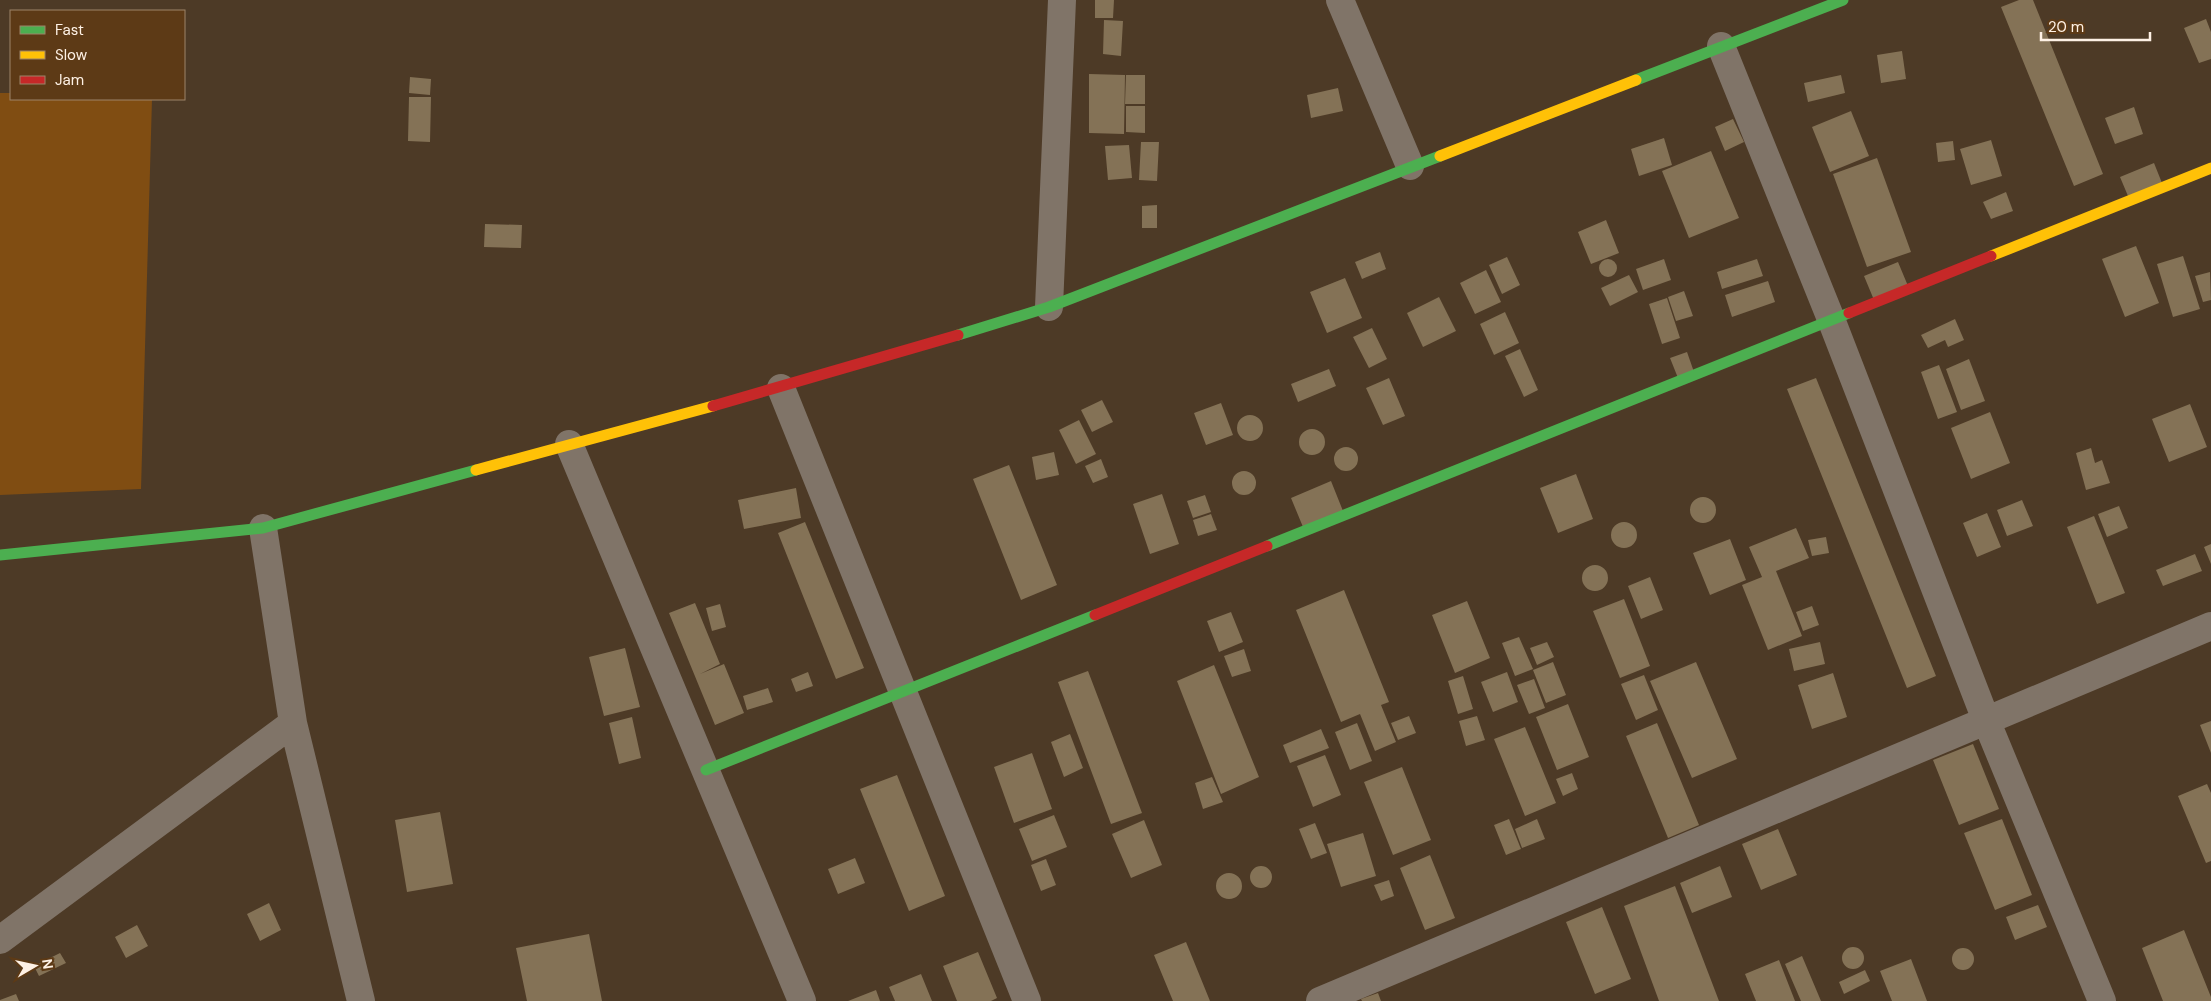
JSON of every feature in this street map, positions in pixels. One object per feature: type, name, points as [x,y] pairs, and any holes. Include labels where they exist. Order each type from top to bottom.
[{"type":"street","points":[[1048,306],[1062,0]]},
{"type":"street","points":[[1340,0],[1410,166]]},
{"type":"street","points":[[0,554],[263,528],[781,388],[1048,306],[1843,0]]},
{"type":"street","points":[[1721,46],[1831,319],[1986,720],[2102,1001]]},
{"type":"street","points":[[706,770],[2211,168]]},
{"type":"street","points":[[781,388],[1027,1001]]},
{"type":"street","points":[[570,444],[802,1001]]},
{"type":"street","points":[[263,528],[293,722],[360,1001]]},
{"type":"street","points":[[1320,1001],[2211,626]]},
{"type":"street","points":[[0,940],[293,722]]},
{"type":"shaded area","points":[[0,93],[10,93],[10,100],[152,100],[141,489],[0,495]]},
{"type":"building","points":[[1095,0],[1114,0],[1113,18],[1095,18]]},
{"type":"building","points":[[2019,0],[2033,0],[2103,174],[2074,186],[2001,7]]},
{"type":"building","points":[[2206,19],[2211,32],[2211,59],[2199,63],[2184,28]]},
{"type":"building","points":[[1104,20],[1123,21],[1121,56],[1103,54]]},
{"type":"building","points":[[1902,51],[1906,79],[1881,83],[1877,55]]},
{"type":"building","points":[[1089,74],[1125,75],[1124,134],[1089,133]]},
{"type":"building","points":[[1126,75],[1145,75],[1145,104],[1125,104]]},
{"type":"building","points":[[1841,75],[1845,93],[1808,102],[1804,83]]},
{"type":"building","points":[[410,77],[431,79],[430,95],[409,93]]},
{"type":"building","points":[[1338,88],[1343,111],[1311,118],[1307,95]]},
{"type":"building","points":[[409,97],[431,97],[430,142],[408,141]]},
{"type":"building","points":[[1126,106],[1145,106],[1145,133],[1126,132]]},
{"type":"building","points":[[2134,107],[2143,134],[2115,144],[2105,118]]},
{"type":"building","points":[[1851,111],[1869,156],[1830,172],[1812,127]]},
{"type":"building","points":[[1733,119],[1744,142],[1725,151],[1715,127]]},
{"type":"building","points":[[1664,138],[1672,165],[1639,176],[1631,149]]},
{"type":"building","points":[[1991,140],[2002,176],[1971,185],[1960,149]]},
{"type":"building","points":[[1953,141],[1955,160],[1938,162],[1936,143]]},
{"type":"building","points":[[1141,142],[1159,142],[1157,181],[1139,180]]},
{"type":"building","points":[[1129,145],[1132,178],[1108,180],[1105,146]]},
{"type":"building","points":[[1711,151],[1739,218],[1689,238],[1662,171]]},
{"type":"building","points":[[1877,158],[1911,252],[1867,267],[1833,174]]},
{"type":"building","points":[[2154,163],[2162,183],[2128,196],[2120,177]]},
{"type":"building","points":[[2006,192],[2013,211],[1991,219],[1983,202]]},
{"type":"building","points":[[1157,205],[1157,228],[1142,228],[1142,206]]},
{"type":"building","points":[[1606,220],[1619,253],[1591,264],[1578,232]]},
{"type":"building","points":[[485,224],[522,225],[521,248],[484,247]]},
{"type":"building","points":[[2136,246],[2159,303],[2125,317],[2102,259]]},
{"type":"building","points":[[1380,252],[1386,269],[1362,279],[1355,262]]},
{"type":"building","points":[[2183,256],[2200,309],[2173,317],[2157,264]]},
{"type":"building","points":[[1507,257],[1520,285],[1502,294],[1489,265]]},
{"type":"building","points":[[1608,259],[1614,262],[1617,268],[1614,274],[1608,277],[1602,274],[1599,268],[1602,262]]},
{"type":"building","points":[[1664,259],[1671,280],[1643,290],[1636,269]]},
{"type":"building","points":[[1757,259],[1763,276],[1722,289],[1717,272]]},
{"type":"building","points":[[1898,262],[1908,286],[1874,300],[1864,276]]},
{"type":"building","points":[[1486,270],[1501,302],[1475,314],[1460,283]]},
{"type":"building","points":[[2210,272],[2211,300],[2203,302],[2195,276]]},
{"type":"building","points":[[1629,275],[1638,292],[1610,306],[1601,288]]},
{"type":"building","points":[[1345,278],[1362,318],[1327,333],[1310,292]]},
{"type":"building","points":[[1768,281],[1775,302],[1732,317],[1725,295]]},
{"type":"building","points":[[1684,291],[1693,316],[1676,321],[1668,297]]},
{"type":"building","points":[[1439,297],[1456,331],[1423,347],[1407,313]]},
{"type":"building","points":[[1667,298],[1680,338],[1662,344],[1649,304]]},
{"type":"building","points":[[1505,312],[1519,343],[1494,355],[1480,324]]},
{"type":"building","points":[[1955,319],[1964,340],[1948,347],[1945,340],[1928,348],[1921,335]]},
{"type":"building","points":[[1372,328],[1387,359],[1369,368],[1353,337]]},
{"type":"building","points":[[1520,349],[1538,390],[1524,397],[1505,356]]},
{"type":"building","points":[[1687,352],[1694,372],[1678,378],[1670,358]]},
{"type":"building","points":[[1969,359],[1985,401],[1961,410],[1946,369]]},
{"type":"building","points":[[1939,365],[1957,412],[1938,419],[1921,372]]},
{"type":"building","points":[[1329,369],[1336,386],[1298,402],[1291,384]]},
{"type":"building","points":[[1389,378],[1405,416],[1383,425],[1366,388]]},
{"type":"building","points":[[1816,378],[1936,676],[1907,688],[1787,389]]},
{"type":"building","points":[[1102,400],[1113,422],[1092,432],[1081,410]]},
{"type":"building","points":[[1221,403],[1233,435],[1206,445],[1194,413]]},
{"type":"building","points":[[2190,404],[2207,447],[2169,462],[2152,419]]},
{"type":"building","points":[[1990,412],[2010,463],[1971,479],[1951,428]]},
{"type":"building","points":[[1250,415],[1259,419],[1263,428],[1259,437],[1250,441],[1241,437],[1237,428],[1241,419]]},
{"type":"building","points":[[1079,420],[1096,454],[1076,464],[1059,430]]},
{"type":"building","points":[[1312,429],[1321,433],[1325,442],[1321,451],[1312,455],[1303,451],[1299,442],[1303,433]]},
{"type":"building","points":[[1346,447],[1355,450],[1358,459],[1355,468],[1346,471],[1337,468],[1334,459],[1337,450]]},
{"type":"building","points":[[2091,448],[2095,463],[2102,460],[2110,483],[2086,490],[2076,453]]},
{"type":"building","points":[[1054,452],[1059,475],[1036,480],[1032,457]]},
{"type":"building","points":[[1101,459],[1108,477],[1093,483],[1085,466]]},
{"type":"building","points":[[1009,465],[1057,585],[1021,600],[973,479]]},
{"type":"building","points":[[1244,471],[1253,474],[1256,483],[1253,492],[1244,495],[1235,492],[1232,483],[1235,474]]},
{"type":"building","points":[[1576,474],[1593,519],[1558,533],[1540,488]]},
{"type":"building","points":[[1331,481],[1343,511],[1303,527],[1291,498]]},
{"type":"building","points":[[796,488],[801,518],[744,529],[738,500]]},
{"type":"building","points":[[1162,494],[1179,544],[1150,554],[1133,504]]},
{"type":"building","points":[[1205,495],[1211,512],[1193,518],[1187,501]]},
{"type":"building","points":[[1703,497],[1712,501],[1716,510],[1712,519],[1703,523],[1694,519],[1690,510],[1694,501]]},
{"type":"building","points":[[2022,500],[2033,526],[2007,536],[1997,510]]},
{"type":"building","points":[[2119,506],[2128,528],[2107,537],[2098,514]]},
{"type":"building","points":[[1987,513],[2001,547],[1977,557],[1963,523]]},
{"type":"building","points":[[1211,514],[1217,530],[1198,536],[1193,520]]},
{"type":"building","points":[[2094,516],[2125,593],[2097,604],[2067,527]]},
{"type":"building","points":[[805,522],[864,668],[836,679],[778,533]]},
{"type":"building","points":[[1624,522],[1633,526],[1637,535],[1633,544],[1624,548],[1615,544],[1611,535],[1615,526]]},
{"type":"building","points":[[1796,528],[1809,558],[1776,571],[1802,636],[1768,650],[1742,585],[1762,577],[1749,547]]},
{"type":"building","points":[[1826,537],[1829,553],[1812,556],[1808,540]]},
{"type":"building","points":[[1730,539],[1746,580],[1710,595],[1693,553]]},
{"type":"building","points":[[2211,544],[2211,564],[2204,547]]},
{"type":"building","points":[[2195,554],[2202,571],[2163,586],[2156,570]]},
{"type":"building","points":[[1595,565],[1604,569],[1608,578],[1604,587],[1595,591],[1586,587],[1582,578],[1586,569]]},
{"type":"building","points":[[1650,577],[1663,610],[1641,619],[1628,586]]},
{"type":"building","points":[[1344,590],[1389,702],[1381,705],[1396,742],[1375,751],[1360,714],[1341,722],[1296,610]]},
{"type":"building","points":[[1624,599],[1650,666],[1620,678],[1593,611]]},
{"type":"building","points":[[1467,601],[1490,658],[1455,673],[1432,615]]},
{"type":"building","points":[[695,603],[720,664],[700,674],[724,664],[744,713],[715,725],[669,613]]},
{"type":"building","points":[[720,604],[726,627],[712,631],[706,608]]},
{"type":"building","points":[[1812,606],[1819,625],[1803,631],[1796,612]]},
{"type":"building","points":[[1231,612],[1243,642],[1219,652],[1207,621]]},
{"type":"building","points":[[1519,637],[1533,669],[1515,676],[1502,643]]},
{"type":"building","points":[[1547,642],[1554,657],[1537,665],[1530,648]]},
{"type":"building","points":[[1820,642],[1825,664],[1794,671],[1789,649]]},
{"type":"building","points":[[625,648],[640,707],[604,716],[589,657]]},
{"type":"building","points":[[1244,649],[1251,671],[1232,677],[1224,656]]},
{"type":"building","points":[[1553,662],[1566,695],[1546,703],[1533,670]]},
{"type":"building","points":[[1696,662],[1737,759],[1692,778],[1650,681]]},
{"type":"building","points":[[1214,665],[1259,777],[1221,794],[1177,681]]},
{"type":"building","points":[[1088,671],[1142,813],[1111,824],[1058,682]]},
{"type":"building","points":[[808,672],[813,686],[796,692],[791,679]]},
{"type":"building","points":[[1507,672],[1518,702],[1493,712],[1481,682]]},
{"type":"building","points":[[1833,673],[1847,717],[1812,729],[1798,685]]},
{"type":"building","points":[[1644,675],[1658,710],[1636,720],[1621,684]]},
{"type":"building","points":[[1463,676],[1473,709],[1458,714],[1448,681]]},
{"type":"building","points":[[1534,679],[1545,708],[1529,714],[1517,685]]},
{"type":"building","points":[[768,688],[773,702],[747,710],[743,696]]},
{"type":"building","points":[[1568,704],[1589,757],[1557,770],[1536,717]]},
{"type":"building","points":[[1409,716],[1416,733],[1398,740],[1391,723]]},
{"type":"building","points":[[1477,716],[1485,740],[1466,746],[1459,721]]},
{"type":"building","points":[[632,717],[641,758],[619,764],[609,723]]},
{"type":"building","points":[[2211,721],[2211,753],[2200,725]]},
{"type":"building","points":[[1357,723],[1372,761],[1350,770],[1335,732]]},
{"type":"building","points":[[1657,723],[1699,825],[1668,838],[1626,736]]},
{"type":"building","points":[[1525,727],[1556,803],[1525,816],[1494,739]]},
{"type":"building","points":[[1321,729],[1329,748],[1290,763],[1283,745]]},
{"type":"building","points":[[1070,734],[1083,768],[1064,777],[1051,742]]},
{"type":"building","points":[[1973,744],[1999,809],[1959,825],[1933,760]]},
{"type":"building","points":[[1032,753],[1052,809],[1014,823],[994,767]]},
{"type":"building","points":[[1325,755],[1341,795],[1313,807],[1297,766]]},
{"type":"building","points":[[1402,767],[1431,840],[1393,855],[1364,782]]},
{"type":"building","points":[[1572,773],[1578,789],[1563,796],[1556,779]]},
{"type":"building","points":[[897,775],[945,896],[909,911],[860,789]]},
{"type":"building","points":[[1212,777],[1223,802],[1203,809],[1195,783]]},
{"type":"building","points":[[2207,784],[2211,793],[2211,861],[2206,863],[2178,796]]},
{"type":"building","points":[[440,812],[453,884],[407,892],[395,820]]},
{"type":"building","points":[[1054,815],[1067,847],[1032,861],[1019,829]]},
{"type":"building","points":[[1509,819],[1521,849],[1506,855],[1494,825]]},
{"type":"building","points":[[1537,819],[1545,839],[1522,848],[1515,829]]},
{"type":"building","points":[[2002,819],[2032,895],[1995,910],[1964,833]]},
{"type":"building","points":[[1144,820],[1162,865],[1131,878],[1112,834]]},
{"type":"building","points":[[1315,823],[1327,853],[1311,859],[1299,829]]},
{"type":"building","points":[[1778,829],[1797,875],[1761,890],[1742,844]]},
{"type":"building","points":[[1363,833],[1376,876],[1341,887],[1327,844]]},
{"type":"building","points":[[1430,855],[1455,918],[1425,930],[1400,868]]},
{"type":"building","points":[[855,858],[865,883],[838,894],[828,869]]},
{"type":"building","points":[[1046,859],[1056,885],[1041,891],[1031,865]]},
{"type":"building","points":[[1261,866],[1269,869],[1272,877],[1269,885],[1261,888],[1253,885],[1250,877],[1253,869]]},
{"type":"building","points":[[1720,866],[1732,897],[1692,913],[1680,883]]},
{"type":"building","points":[[1229,873],[1238,877],[1242,886],[1238,895],[1229,899],[1220,895],[1216,886],[1220,877]]},
{"type":"building","points":[[1389,880],[1394,896],[1381,901],[1374,885]]},
{"type":"building","points":[[1675,886],[1719,1001],[1659,1001],[1624,906]]},
{"type":"building","points":[[269,903],[281,930],[260,941],[247,914]]},
{"type":"building","points":[[2038,905],[2047,927],[2015,940],[2006,917]]},
{"type":"building","points":[[1602,907],[1631,979],[1595,994],[1566,922]]},
{"type":"building","points":[[137,925],[148,946],[126,958],[115,937]]},
{"type":"building","points":[[2184,930],[2211,1001],[2163,1001],[2142,948]]},
{"type":"building","points":[[589,934],[602,1001],[527,1001],[516,948]]},
{"type":"building","points":[[1186,942],[1210,1001],[1173,1001],[1154,955]]},
{"type":"building","points":[[1853,947],[1861,950],[1864,958],[1861,966],[1853,969],[1845,966],[1842,958],[1845,950]]},
{"type":"building","points":[[1959,948],[1967,948],[1974,955],[1974,963],[1967,970],[1959,970],[1952,963],[1952,955]]},
{"type":"building","points":[[978,952],[997,998],[991,1001],[957,1001],[943,966]]},
{"type":"building","points":[[60,953],[66,963],[39,976],[34,966]]},
{"type":"building","points":[[1802,956],[1821,1001],[1801,1001],[1785,964]]},
{"type":"building","points":[[1911,959],[1927,1001],[1892,1001],[1880,971]]},
{"type":"building","points":[[1779,960],[1795,1001],[1756,1001],[1745,974]]},
{"type":"building","points":[[1865,970],[1870,981],[1844,994],[1839,982]]},
{"type":"building","points":[[921,974],[932,1001],[895,1001],[889,987]]},
{"type":"building","points":[[876,990],[880,1001],[848,1001]]},
{"type":"building","points":[[1378,993],[1381,1001],[1362,1001],[1361,999]]},
{"type":"building","points":[[16,994],[19,1001],[0,1001],[0,1000]]},
{"type":"traffic: fast","points":[[1636,80],[1843,0]]},
{"type":"traffic: fast","points":[[958,335],[1049,307],[1440,156]]},
{"type":"traffic: fast","points":[[1267,546],[1849,313]]},
{"type":"traffic: fast","points":[[0,555],[263,528],[476,470]]},
{"type":"traffic: fast","points":[[706,770],[1095,615]]},
{"type":"traffic: slow","points":[[1440,156],[1636,80]]},
{"type":"traffic: slow","points":[[1991,256],[2211,168]]},
{"type":"traffic: slow","points":[[476,470],[713,406]]},
{"type":"traffic: jam","points":[[1849,313],[1991,256]]},
{"type":"traffic: jam","points":[[713,406],[958,335]]},
{"type":"traffic: jam","points":[[1095,615],[1267,546]]}]
